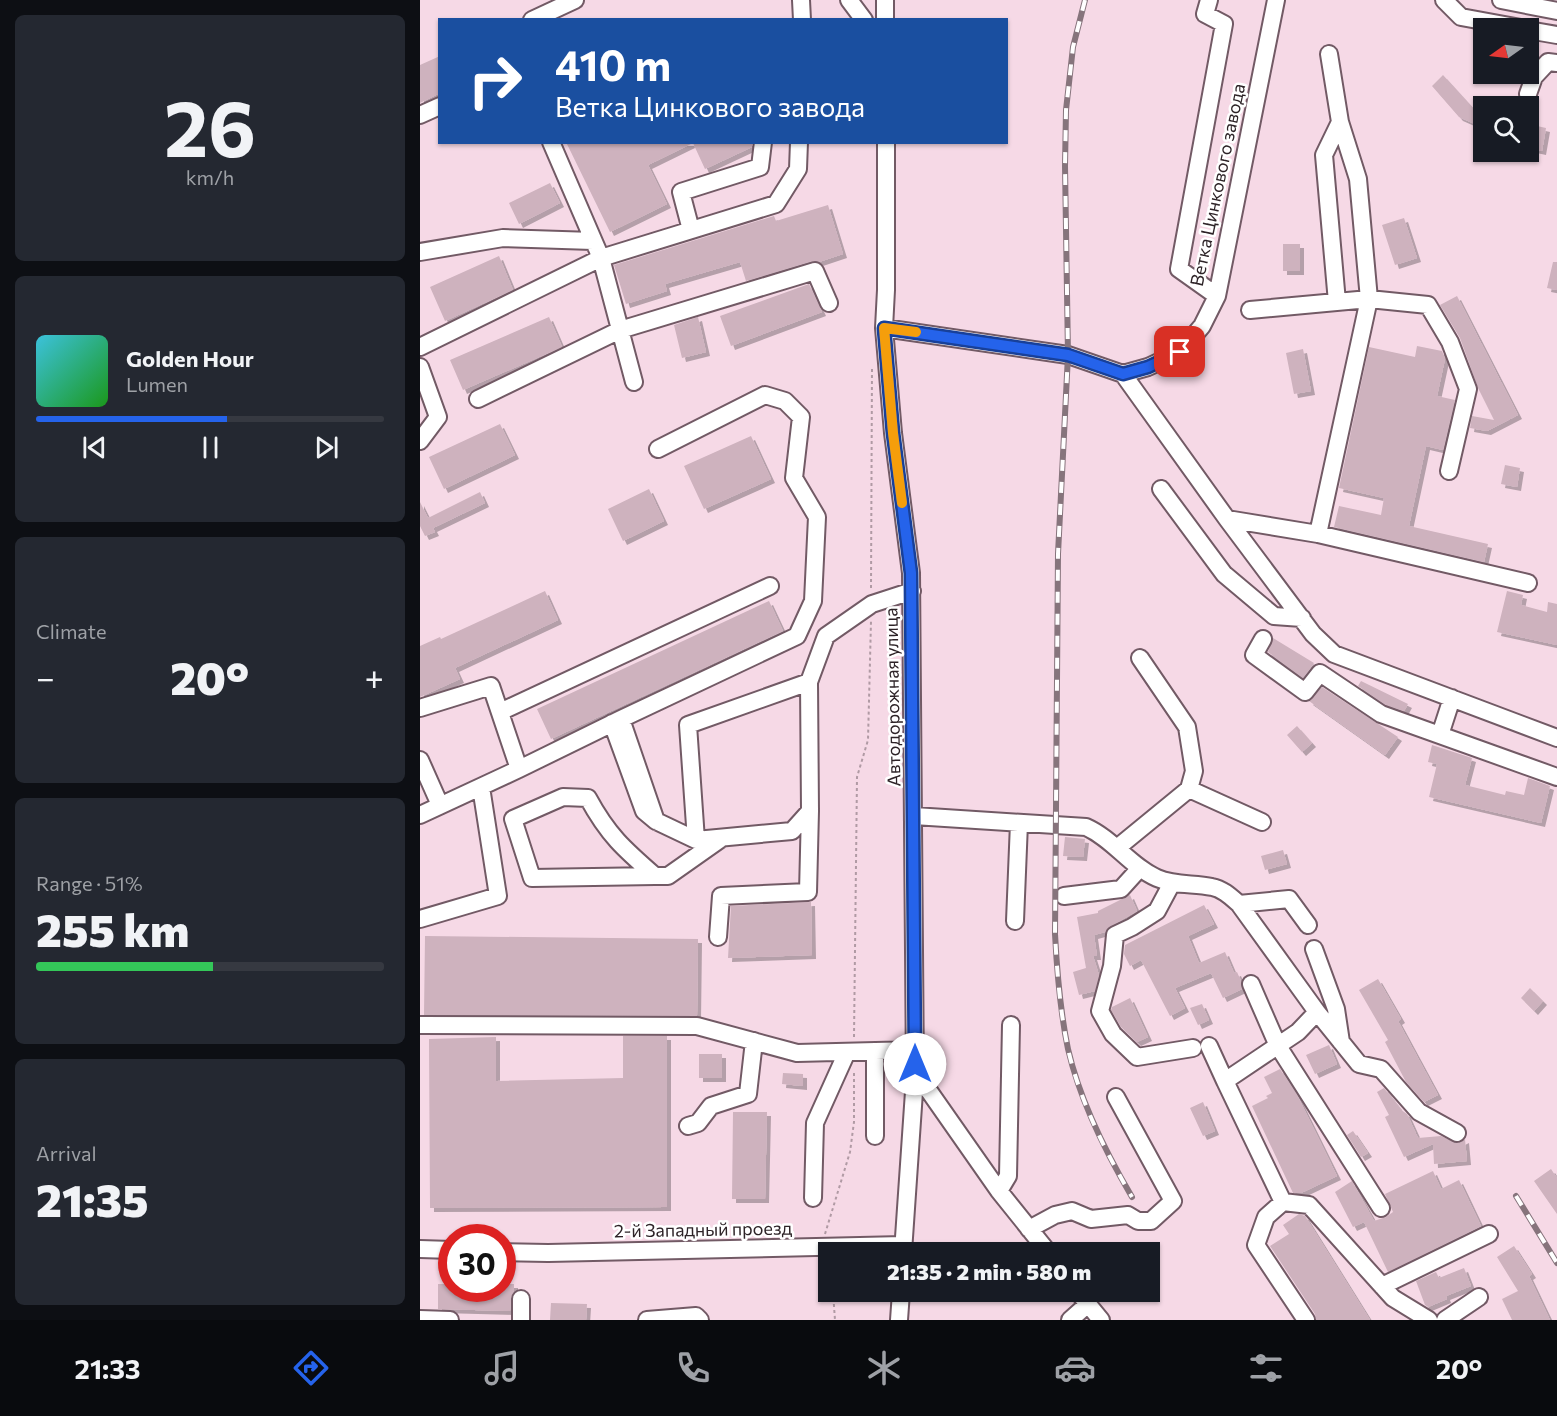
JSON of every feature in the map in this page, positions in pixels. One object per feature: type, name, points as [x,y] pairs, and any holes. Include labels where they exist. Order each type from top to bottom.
[{"type":"street","points":[[536,18],[575,0]]},
{"type":"street","points":[[801,0],[802,18]]},
{"type":"street","points":[[849,0],[862,18]]},
{"type":"street","points":[[885,0],[885,18]]},
{"type":"street","points":[[1209,0],[1205,14],[1224,24],[1179,269],[1216,296]]},
{"type":"street","name":"Ветка Цинкового завода","points":[[1123,374],[1148,367],[1180,352],[1202,326],[1216,296],[1276,0]]},
{"type":"street","points":[[1444,0],[1461,17],[1473,19]]},
{"type":"street","points":[[1501,0],[1557,11]]},
{"type":"street","points":[[1539,32],[1557,35]]},
{"type":"street","points":[[1318,534],[1369,299],[1358,179],[1341,122],[1329,54]]},
{"type":"street","points":[[1528,94],[1534,77],[1541,69],[1548,62],[1557,63]]},
{"type":"street","points":[[420,115],[438,107]]},
{"type":"street","points":[[1337,302],[1324,155],[1341,122]]},
{"type":"street","points":[[552,144],[601,258],[634,382]]},
{"type":"street","points":[[691,230],[681,192],[760,167],[763,144]]},
{"type":"street","points":[[420,347],[601,258],[776,204],[798,169],[799,144]]},
{"type":"street","name":"Автодорожная улица","points":[[886,144],[884,328],[893,433],[912,591],[915,1077],[903,1242]]},
{"type":"street","points":[[420,252],[503,238],[593,241]]},
{"type":"street","points":[[478,399],[620,330],[815,272],[829,303]]},
{"type":"street","points":[[1250,310],[1369,299],[1428,304],[1450,342],[1468,389],[1449,471]]},
{"type":"street","points":[[884,328],[1068,355],[1123,374],[1313,634],[1334,654],[1557,738]]},
{"type":"street","points":[[420,366],[438,417],[420,441]]},
{"type":"street","points":[[420,815],[797,636],[813,601],[817,517],[794,478],[801,417],[785,401],[765,395],[658,449]]},
{"type":"street","points":[[1161,489],[1224,574],[1274,616],[1302,618]]},
{"type":"street","points":[[1227,519],[1318,534],[1528,583]]},
{"type":"street","points":[[500,712],[770,586]]},
{"type":"street","points":[[718,937],[721,896],[808,892],[809,682],[826,636],[872,604],[912,591]]},
{"type":"street","points":[[1263,639],[1254,655],[1305,692],[1320,673],[1380,714],[1557,777]]},
{"type":"street","points":[[1117,848],[1189,789],[1194,771],[1187,727],[1140,658]]},
{"type":"street","points":[[696,840],[688,725],[809,682]]},
{"type":"street","points":[[420,708],[491,686],[519,769]]},
{"type":"street","points":[[1440,735],[1452,698]]},
{"type":"street","points":[[617,721],[645,812],[656,821],[696,840],[792,831],[810,811]]},
{"type":"street","points":[[420,760],[440,805]]},
{"type":"street","points":[[420,919],[498,896],[481,787]]},
{"type":"street","points":[[1189,789],[1262,822]]},
{"type":"street","points":[[655,876],[615,841],[588,798],[563,797],[513,819],[532,878],[669,876],[722,838]]},
{"type":"street","points":[[914,816],[1086,826],[1100,833],[1140,868],[1156,878],[1172,883],[1214,887],[1227,893],[1239,904],[1317,1012],[1359,1064],[1381,1069],[1419,1112],[1458,1133]]},
{"type":"street","points":[[1015,921],[1019,823]]},
{"type":"street","points":[[1064,896],[1121,889],[1140,868]]},
{"type":"street","points":[[1172,883],[1157,911],[1115,935],[1112,966],[1100,1011],[1113,1034],[1137,1057],[1201,1047],[1226,1081],[1283,1202]]},
{"type":"street","points":[[1239,904],[1289,899],[1308,925]]},
{"type":"street","points":[[1314,949],[1336,1009],[1341,1043]]},
{"type":"street","points":[[1251,984],[1278,1046],[1381,1208]]},
{"type":"street","points":[[1226,1081],[1298,1032],[1317,1012]]},
{"type":"street","points":[[420,1025],[697,1026],[797,1053],[915,1050]]},
{"type":"street","points":[[999,1191],[1008,1176],[1011,1025]]},
{"type":"street","points":[[688,1126],[698,1124],[711,1106],[748,1094],[754,1041]]},
{"type":"street","points":[[874,1051],[875,1137]]},
{"type":"street","points":[[813,1198],[815,1122],[850,1052]]},
{"type":"street","points":[[915,1077],[929,1091],[999,1191],[1040,1242]]},
{"type":"street","points":[[1029,1229],[1055,1215],[1072,1211],[1091,1220],[1128,1215],[1138,1221],[1151,1221],[1173,1201],[1116,1097]]},
{"type":"street","points":[[1306,1320],[1256,1245],[1266,1217],[1283,1202],[1309,1205],[1393,1298],[1429,1320]]},
{"type":"street","points":[[1382,1286],[1489,1234]]},
{"type":"street","name":"2-й Западный проезд","points":[[516,1253],[549,1254],[818,1247]]},
{"type":"street","points":[[420,1249],[438,1250]]},
{"type":"street","points":[[1445,1320],[1479,1297]]},
{"type":"street","points":[[521,1299],[521,1320]]},
{"type":"street","points":[[899,1320],[900,1302]]},
{"type":"street","points":[[1070,1320],[1081,1302]]},
{"type":"street","points":[[1086,1302],[1101,1320]]},
{"type":"street","points":[[647,1320],[696,1316],[700,1320]]},
{"type":"street","points":[[420,1319],[450,1320]]},
{"type":"path","points":[[824,1242],[825,1231],[850,1152],[854,1122],[850,1052],[857,777],[868,740],[872,604],[870,548],[872,356]]},
{"type":"path","points":[[834,1302],[836,1320]]},
{"type":"building","points":[[438,57],[438,94],[420,103],[420,65]]},
{"type":"building","points":[[1443,75],[1473,108],[1473,123],[1459,117],[1432,86]]},
{"type":"building","points":[[1539,126],[1546,128],[1542,151],[1539,150]]},
{"type":"building","points":[[567,144],[691,144],[648,165],[667,204],[610,232]]},
{"type":"building","points":[[693,144],[752,144],[752,147],[705,169]]},
{"type":"building","points":[[550,183],[560,203],[519,224],[509,203]]},
{"type":"building","points":[[828,205],[843,254],[746,281],[740,262],[665,284],[667,291],[626,304],[614,265],[774,216],[776,221]]},
{"type":"building","points":[[1404,218],[1417,258],[1395,265],[1382,225]]},
{"type":"building","points":[[1283,244],[1300,244],[1300,271],[1283,271]]},
{"type":"building","points":[[499,256],[513,290],[445,321],[430,287]]},
{"type":"building","points":[[1553,262],[1557,262],[1557,290],[1547,288]]},
{"type":"building","points":[[809,284],[822,312],[731,346],[720,316]]},
{"type":"building","points":[[1457,296],[1518,415],[1487,431],[1470,428],[1472,416],[1494,420],[1478,388],[1460,338],[1440,305]]},
{"type":"building","points":[[549,317],[562,347],[463,390],[450,360]]},
{"type":"building","points":[[698,317],[706,352],[682,358],[674,325]]},
{"type":"building","points":[[1417,346],[1442,351],[1445,359],[1437,396],[1455,400],[1443,450],[1426,446],[1409,526],[1488,544],[1484,562],[1334,527],[1339,506],[1381,515],[1384,498],[1339,488],[1369,347],[1415,357]]},
{"type":"building","points":[[1303,349],[1311,391],[1294,394],[1286,353]]},
{"type":"building","points":[[500,424],[515,455],[444,489],[429,457]]},
{"type":"building","points":[[751,436],[771,479],[704,509],[684,466]]},
{"type":"building","points":[[1505,465],[1520,468],[1517,487],[1501,484]]},
{"type":"building","points":[[649,489],[664,521],[623,541],[608,509]]},
{"type":"building","points":[[480,492],[485,503],[433,528],[435,532],[425,536],[420,526],[420,502],[428,518]]},
{"type":"building","points":[[545,591],[558,620],[455,668],[460,679],[420,697],[420,646],[440,637],[441,639]]},
{"type":"building","points":[[1507,591],[1523,595],[1521,605],[1547,612],[1548,602],[1557,604],[1557,645],[1497,632]]},
{"type":"building","points":[[769,601],[783,631],[551,739],[537,709]]},
{"type":"building","points":[[1273,638],[1314,663],[1303,678],[1268,652]]},
{"type":"building","points":[[1361,681],[1408,704],[1404,711],[1386,705],[1358,686]]},
{"type":"building","points":[[1322,687],[1398,737],[1385,755],[1309,701]]},
{"type":"building","points":[[1297,726],[1312,743],[1302,752],[1287,735]]},
{"type":"building","points":[[1432,745],[1472,758],[1465,785],[1505,795],[1506,791],[1524,795],[1528,778],[1550,786],[1541,823],[1429,797],[1437,764],[1428,762]]},
{"type":"building","points":[[1065,837],[1085,839],[1083,857],[1063,856]]},
{"type":"building","points":[[1283,850],[1287,864],[1265,870],[1261,856]]},
{"type":"building","points":[[1130,895],[1137,911],[1105,932],[1094,935],[1097,956],[1093,956],[1099,975],[1095,991],[1079,995],[1073,972],[1086,968],[1077,917],[1098,913]]},
{"type":"building","points":[[811,902],[812,955],[728,958],[731,906]]},
{"type":"building","points":[[1204,905],[1214,924],[1188,936],[1199,963],[1225,952],[1234,973],[1237,972],[1242,989],[1223,998],[1211,973],[1175,988],[1185,1008],[1170,1016],[1141,960],[1130,966],[1124,954],[1125,945]]},
{"type":"building","points":[[425,936],[698,939],[697,1016],[424,1015]]},
{"type":"building","points":[[1378,979],[1401,1019],[1398,1021],[1438,1095],[1424,1102],[1406,1082],[1385,1042],[1388,1040],[1359,990]]},
{"type":"building","points":[[1530,988],[1543,1001],[1534,1011],[1521,998]]},
{"type":"building","points":[[1130,998],[1148,1037],[1137,1042],[1121,1027],[1111,1010],[1112,1007]]},
{"type":"building","points":[[1202,1004],[1209,1020],[1198,1025],[1190,1008]]},
{"type":"building","points":[[623,1036],[667,1036],[667,1207],[430,1208],[429,1039],[496,1037],[496,1081],[623,1078]]},
{"type":"building","points":[[1329,1045],[1337,1064],[1315,1074],[1306,1055]]},
{"type":"building","points":[[699,1054],[722,1054],[722,1078],[699,1078]]},
{"type":"building","points":[[1280,1069],[1296,1093],[1337,1176],[1301,1193],[1293,1193],[1252,1106],[1268,1098],[1266,1096],[1272,1093],[1264,1077]]},
{"type":"building","points":[[783,1073],[803,1074],[803,1086],[782,1084]]},
{"type":"building","points":[[1384,1088],[1401,1110],[1407,1114],[1418,1138],[1441,1136],[1457,1143],[1465,1139],[1467,1161],[1434,1164],[1433,1144],[1404,1157],[1385,1117],[1389,1115],[1377,1092]]},
{"type":"building","points":[[1203,1102],[1215,1131],[1203,1136],[1190,1108]]},
{"type":"building","points":[[733,1112],[767,1112],[765,1199],[732,1199]]},
{"type":"building","points":[[1353,1131],[1368,1153],[1361,1157],[1347,1135]]},
{"type":"building","points":[[1551,1169],[1557,1178],[1557,1214],[1534,1181]]},
{"type":"building","points":[[1433,1171],[1441,1189],[1459,1180],[1481,1226],[1388,1272],[1364,1222],[1353,1227],[1335,1192],[1352,1181],[1374,1221],[1393,1212],[1385,1194]]},
{"type":"building","points":[[1299,1214],[1305,1216],[1370,1320],[1316,1320],[1315,1314],[1270,1246],[1289,1234],[1283,1225]]},
{"type":"building","points":[[1514,1246],[1532,1274],[1529,1276],[1550,1320],[1512,1320],[1502,1299],[1518,1291],[1497,1257]]},
{"type":"building","points":[[1464,1268],[1471,1286],[1446,1296],[1447,1299],[1428,1307],[1425,1305],[1416,1281],[1436,1272],[1439,1278]]},
{"type":"building","points":[[438,1302],[511,1302],[510,1311],[438,1309]]},
{"type":"building","points":[[551,1303],[587,1304],[586,1320],[550,1320]]},
{"type":"railway","points":[[1085,0],[1073,47],[1066,110],[1068,355],[1058,554],[1055,934],[1061,1006],[1073,1068],[1094,1125],[1132,1197]]},
{"type":"railway","points":[[1516,1196],[1557,1263]]},
{"type":"slow traffic","points":[[902,503],[884,328],[916,332]]},
{"type":"route","points":[[915,1064],[911,573],[893,433],[884,328],[1068,355],[1123,374],[1148,367],[1180,352]]}]
